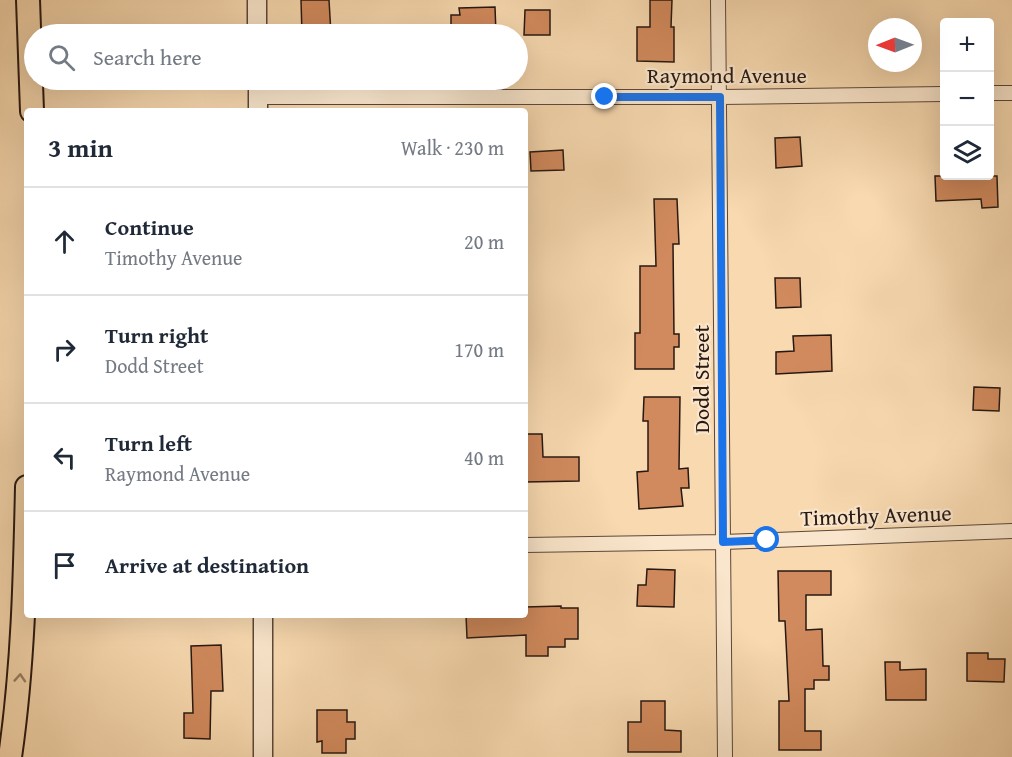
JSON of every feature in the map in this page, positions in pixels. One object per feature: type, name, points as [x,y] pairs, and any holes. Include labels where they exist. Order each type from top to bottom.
[{"type":"highway","points":[[28,0],[29,24]]},
{"type":"highway","points":[[31,90],[32,108]]},
{"type":"highway","points":[[10,757],[19,696],[24,618]]},
{"type":"street","points":[[257,0],[257,24]]},
{"type":"street","name":"Dodd Street","points":[[718,0],[725,757]]},
{"type":"street","points":[[994,93],[1012,93]]},
{"type":"street","name":"Raymond Avenue","points":[[258,96],[720,97],[940,94]]},
{"type":"street","name":"Timothy Avenue","points":[[528,544],[723,542],[1012,531]]},
{"type":"street","points":[[263,618],[263,757]]},
{"type":"building","points":[[301,0],[329,0],[330,24],[302,24]]},
{"type":"building","points":[[650,0],[672,0],[671,27],[674,27],[674,62],[637,61],[637,27],[650,27]]},
{"type":"building","points":[[495,7],[496,24],[451,24],[451,15],[460,15],[459,8]]},
{"type":"building","points":[[525,10],[550,10],[550,35],[528,35],[528,24],[524,24]]},
{"type":"building","points":[[800,137],[802,166],[776,168],[775,138]]},
{"type":"building","points":[[563,150],[564,170],[531,171],[530,152]]},
{"type":"building","points":[[935,176],[940,176],[940,180],[994,180],[994,176],[997,176],[998,207],[982,208],[981,199],[936,201]]},
{"type":"building","points":[[654,199],[677,199],[679,244],[673,244],[674,334],[679,334],[679,347],[674,347],[674,369],[635,369],[635,333],[640,333],[640,266],[656,266]]},
{"type":"building","points":[[775,278],[800,278],[801,307],[776,308]]},
{"type":"building","points":[[831,335],[832,371],[776,374],[776,352],[794,351],[793,336]]},
{"type":"building","points":[[974,387],[1000,388],[999,411],[973,410]]},
{"type":"building","points":[[644,397],[680,397],[679,469],[688,468],[689,488],[681,488],[683,506],[639,509],[637,472],[648,471],[648,421],[643,421]]},
{"type":"building","points":[[528,434],[542,434],[543,457],[579,457],[579,481],[528,482]]},
{"type":"building","points":[[647,569],[675,570],[674,607],[637,606],[638,585],[646,585]]},
{"type":"building","points":[[778,571],[831,571],[831,595],[806,595],[806,630],[822,629],[823,666],[829,666],[829,680],[814,680],[814,689],[805,689],[805,731],[821,731],[821,750],[779,750],[779,701],[789,701],[785,621],[779,621]]},
{"type":"building","points":[[528,607],[578,608],[578,639],[565,639],[565,647],[548,647],[548,656],[526,656],[526,635],[467,638],[466,618],[528,618]]},
{"type":"building","points":[[221,645],[223,691],[211,691],[210,739],[184,738],[184,713],[193,713],[191,646]]},
{"type":"building","points":[[967,653],[988,653],[988,659],[1005,659],[1004,682],[967,681]]},
{"type":"building","points":[[885,662],[900,662],[900,670],[926,669],[926,700],[886,700]]},
{"type":"building","points":[[641,701],[665,701],[665,730],[681,731],[681,752],[628,752],[628,722],[641,722]]},
{"type":"building","points":[[317,710],[347,710],[347,722],[355,722],[355,739],[346,739],[346,753],[322,753],[322,741],[317,742]]},
{"type":"route","points":[[605,97],[720,97],[723,542],[767,540]]}]
